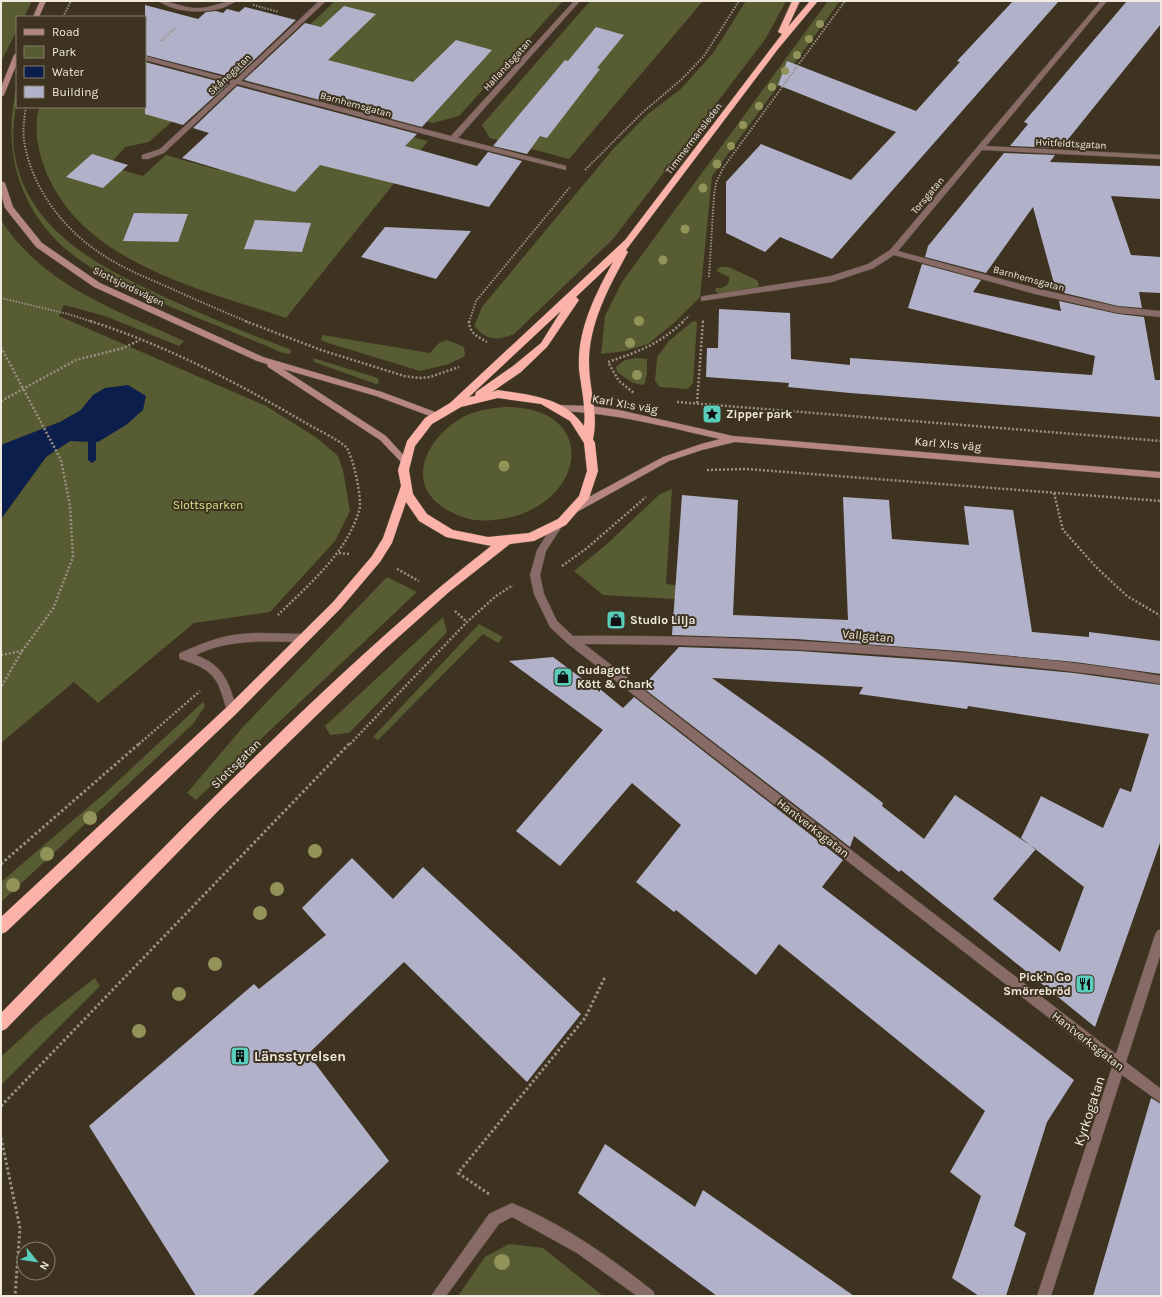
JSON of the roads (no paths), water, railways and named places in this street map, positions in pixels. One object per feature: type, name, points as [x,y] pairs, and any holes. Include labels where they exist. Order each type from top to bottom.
[{"type":"highway","name":"Timmermansleden","points":[[775,47],[796,1]]},
{"type":"highway","name":"Timmermansleden","points":[[454,404],[582,287],[628,242],[775,47],[814,1]]},
{"type":"highway","name":"Timmermansleden","points":[[588,438],[591,409],[584,363],[586,342],[592,319],[605,285],[628,242]]},
{"type":"highway","name":"Timmermansleden","points":[[477,397],[517,370],[544,344],[582,287]]},
{"type":"highway","points":[[498,394],[520,395],[540,400],[559,408],[576,422],[588,438],[594,456],[594,474],[588,491],[577,508],[559,523],[540,533],[506,541],[472,540],[442,529],[418,511],[410,500],[405,488],[403,474],[404,460],[414,436],[434,415],[454,404],[477,397],[498,394]]},
{"type":"highway","points":[[1,927],[232,710],[336,605],[376,560],[388,540],[396,520],[405,488]]},
{"type":"highway","name":"Slottsgatan","points":[[1,1024],[140,881],[355,670],[438,595],[506,541]]},
{"type":"main road","points":[[36,16],[44,1]]},
{"type":"main road","points":[[1,95],[16,58]]},
{"type":"main road","name":"Slottsjordsvägen","points":[[1,183],[9,208],[39,245],[97,285],[260,359],[379,394],[434,415]]},
{"type":"main road","name":"Slottsjordsvägen","points":[[260,359],[383,438],[404,460]]},
{"type":"main road","name":"Karl XI:s väg","points":[[559,408],[591,409],[659,421],[733,439],[1161,475]]},
{"type":"main road","name":"Karl XI:s väg","points":[[577,508],[666,459],[701,447],[733,439]]},
{"type":"street","points":[[162,1],[177,8],[196,12],[222,6],[233,1]]},
{"type":"street","name":"Skånegatan","points":[[145,157],[162,151],[323,1]]},
{"type":"street","name":"Hallandsgatan","points":[[452,140],[576,1]]},
{"type":"street","name":"Torsgatan","points":[[704,299],[832,279],[871,266],[893,252],[1104,1]]},
{"type":"street","name":"Barnhemsgatan","points":[[146,58],[563,168]]},
{"type":"street","name":"Hvitfeldtsgatan","points":[[979,148],[1161,157]]},
{"type":"street","name":"Barnhemsgatan","points":[[893,252],[1035,291],[1118,310],[1161,314]]},
{"type":"street","name":"Hantverksgatan","points":[[559,523],[542,550],[535,575],[539,594],[553,624],[571,640],[1161,1097]]},
{"type":"street","points":[[232,710],[219,674],[205,662],[184,656],[214,643],[255,638],[304,638]]},
{"type":"street","name":"Vallgatan","points":[[571,640],[658,639],[826,646],[1102,670],[1161,680]]},
{"type":"street","name":"Kyrkogatan","points":[[1044,1296],[1161,935]]},
{"type":"street","points":[[438,1296],[494,1219],[512,1210],[560,1234],[624,1276],[648,1296]]},
{"type":"water","points":[[128,385],[146,396],[143,410],[126,425],[98,442],[70,441],[46,457],[1,519],[1,445],[60,422],[81,410],[93,395],[105,388]]},
{"type":"waterway","points":[[92,442],[92,460]]},
{"type":"place","name":"Zipper park","points":[[712,414]]},
{"type":"place","name":"Studio Lilja","points":[[616,620]]},
{"type":"place","name":"Gudagott Kött & Chark","points":[[563,677]]},
{"type":"place","name":"Pick'n Go Smörrebröd","points":[[1085,984]]},
{"type":"place","name":"Länsstyrelsen","points":[[240,1056]]},
{"type":"park label","name":"Slottsparken","points":[[208,505]]}]
